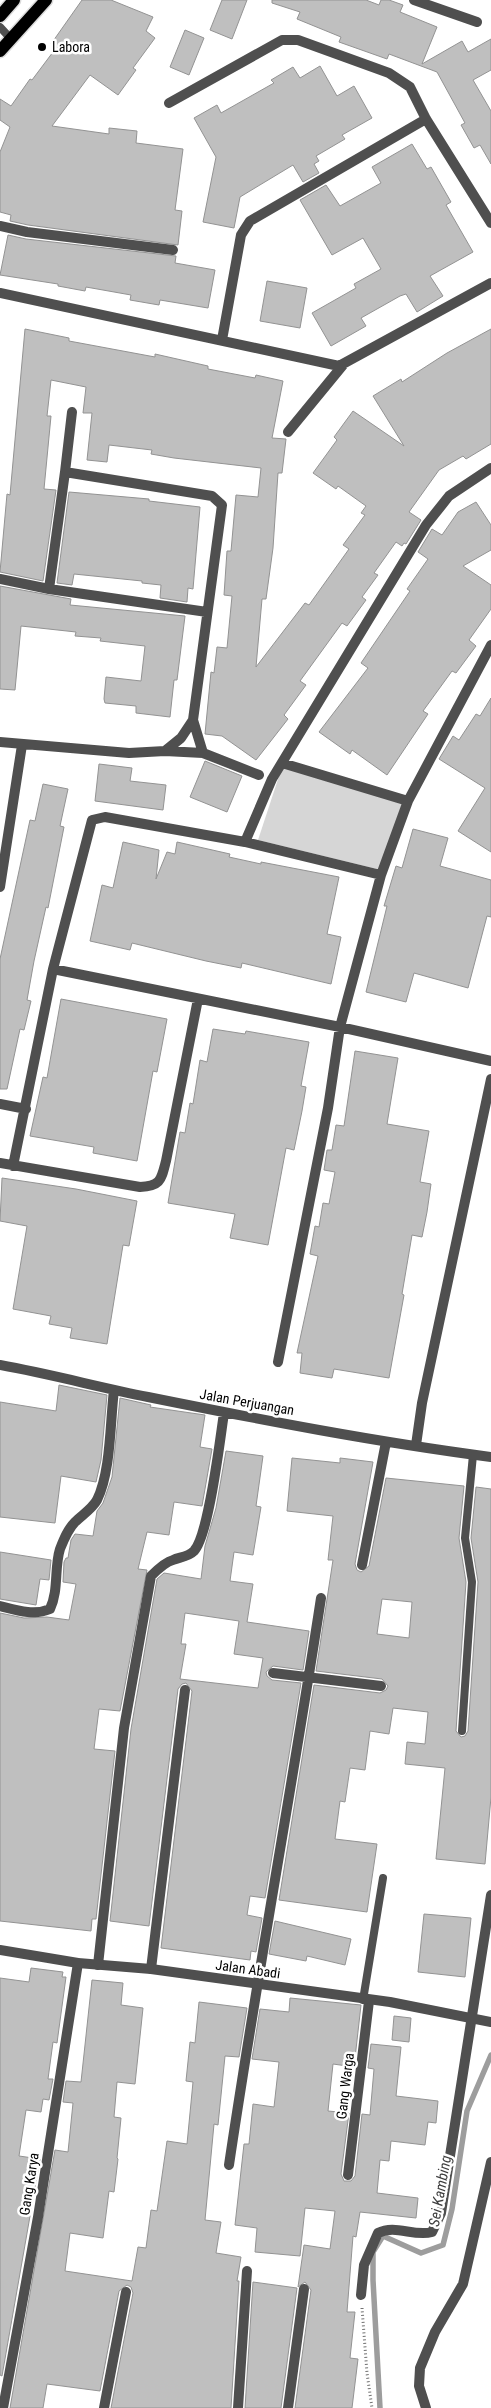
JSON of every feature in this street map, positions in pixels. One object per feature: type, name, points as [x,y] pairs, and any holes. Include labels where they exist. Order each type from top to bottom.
[{"type":"main road","points":[[0,16],[14,0]]},
{"type":"main road","points":[[0,51],[46,0]]},
{"type":"street","points":[[414,0],[477,22]]},
{"type":"street","points":[[168,103],[275,42],[289,39],[298,40],[399,79],[410,87],[426,119],[491,223]]},
{"type":"street","points":[[222,340],[241,235],[250,220],[426,119]]},
{"type":"street","points":[[0,226],[27,232],[173,250]]},
{"type":"street","points":[[288,432],[343,365],[491,284]]},
{"type":"street","points":[[0,293],[222,340],[329,365],[343,365]]},
{"type":"street","points":[[49,589],[72,412]]},
{"type":"street","points":[[245,842],[272,780],[426,526],[449,496],[491,468]]},
{"type":"street","points":[[64,472],[212,496],[219,500],[223,510],[193,720],[203,753]]},
{"type":"street","points":[[0,579],[49,589],[207,612]]},
{"type":"street","points":[[278,1362],[328,1108],[340,1027],[381,875],[408,801],[491,645]]},
{"type":"street","points":[[165,751],[181,738],[193,720]]},
{"type":"street","points":[[0,742],[129,753],[165,751],[203,753],[259,775]]},
{"type":"street","points":[[0,887],[22,745]]},
{"type":"street","points":[[282,763],[408,801]]},
{"type":"street","points":[[13,1166],[53,969],[90,824],[95,818],[105,817],[245,842],[381,875]]},
{"type":"street","points":[[53,969],[340,1027],[491,1060]]},
{"type":"street","points":[[0,1163],[140,1187],[154,1186],[160,1180],[166,1162],[198,999]]},
{"type":"street","points":[[416,1445],[422,1403],[491,1079]]},
{"type":"street","points":[[0,1104],[26,1109]]},
{"type":"street","name":"Jalan Perjuangan","points":[[0,1366],[48,1374],[224,1413],[386,1442],[491,1457]]},
{"type":"street","points":[[0,1606],[26,1612],[42,1612],[50,1609],[55,1597],[60,1551],[66,1535],[74,1523],[96,1501],[99,1492],[105,1470],[114,1390]]},
{"type":"street","points":[[98,1965],[124,1728],[152,1576],[172,1560],[181,1559],[193,1552],[199,1543],[208,1506],[224,1413]]},
{"type":"street","points":[[362,1565],[386,1442]]},
{"type":"street","points":[[229,2165],[256,1984],[293,1779],[320,1598]]},
{"type":"street","points":[[273,1673],[381,1686]]},
{"type":"street","points":[[152,1969],[185,1690]]},
{"type":"street","points":[[362,2295],[364,2265],[378,2233],[393,2229],[424,2234],[432,2232],[441,2213],[491,1895]]},
{"type":"street","name":"Jalan Abadi","points":[[0,1950],[78,1963],[152,1969],[366,2001],[390,2002],[486,2021]]},
{"type":"street","name":"Gang Karya","points":[[3,2408],[38,2217],[78,1963]]},
{"type":"street","name":"Gang Warga","points":[[348,2175],[366,2001]]},
{"type":"street","points":[[426,2408],[419,2386],[420,2368],[432,2338],[463,2284],[491,2162]]},
{"type":"street","points":[[238,2408],[247,2271]]},
{"type":"street","points":[[288,2408],[304,2289]]},
{"type":"street","points":[[104,2408],[126,2292]]},
{"type":"lane","points":[[0,27],[11,40]]},
{"type":"lane","points":[[462,1731],[472,1582],[465,1538],[474,1455]]},
{"type":"lane","points":[[366,2001],[383,1878]]},
{"type":"path","points":[[362,2295],[367,2374],[372,2408]]},
{"type":"shaded area","points":[[282,767],[403,801],[381,870],[258,840]]},
{"type":"building","points":[[82,0],[111,0],[153,17],[146,31],[155,38],[133,68],[136,70],[118,95],[90,75],[52,126],[109,134],[109,128],[137,131],[136,143],[183,149],[175,210],[182,211],[178,245],[28,225],[10,221],[11,215],[0,212],[0,152],[10,127],[0,120],[0,99],[11,106],[30,79],[32,80],[56,48],[51,44]]},
{"type":"building","points":[[222,0],[247,0],[232,39],[210,30]]},
{"type":"building","points":[[272,0],[366,0],[379,5],[381,0],[389,0],[403,5],[400,12],[437,27],[422,64],[462,41],[468,52],[491,39],[491,70],[473,80],[491,111],[491,164],[480,145],[474,148],[461,125],[465,123],[437,72],[389,54],[387,59],[339,42],[341,37],[297,19],[300,12],[272,3]]},
{"type":"building","points":[[185,30],[204,38],[189,75],[170,67]]},
{"type":"building","points":[[320,66],[337,96],[354,86],[372,118],[342,135],[345,139],[316,156],[319,161],[314,164],[319,173],[303,182],[293,165],[240,197],[234,228],[203,222],[216,157],[194,118],[217,105],[221,113],[274,83],[271,80],[293,67],[300,78]]},
{"type":"building","points":[[412,144],[427,169],[431,167],[451,202],[446,205],[473,252],[430,276],[443,296],[417,312],[406,294],[400,296],[361,318],[366,326],[331,346],[312,313],[356,288],[354,284],[381,269],[363,238],[332,255],[300,200],[326,185],[340,206],[381,183],[372,167]]},
{"type":"building","points":[[8,235],[26,239],[176,256],[175,263],[215,270],[208,308],[160,300],[159,305],[130,300],[131,295],[86,287],[85,291],[58,286],[58,284],[0,275]]},
{"type":"building","points":[[267,281],[307,288],[300,328],[260,321]]},
{"type":"building","points":[[25,329],[69,338],[69,341],[155,357],[155,354],[208,366],[208,369],[255,378],[256,375],[283,381],[272,438],[286,439],[282,473],[278,473],[273,548],[266,599],[262,599],[256,667],[305,603],[309,605],[349,549],[343,545],[365,515],[361,513],[366,506],[338,486],[336,489],[313,473],[337,440],[334,437],[353,411],[404,446],[373,396],[401,379],[402,382],[447,353],[491,329],[491,444],[466,459],[463,456],[439,470],[409,512],[421,520],[406,544],[404,543],[402,546],[396,542],[374,573],[378,575],[362,597],[366,600],[347,626],[342,623],[300,681],[306,685],[284,715],[288,719],[256,760],[222,736],[205,734],[211,672],[214,673],[217,647],[227,648],[232,596],[224,595],[227,551],[231,551],[236,495],[258,497],[261,468],[174,458],[151,454],[152,450],[109,445],[107,462],[87,460],[92,413],[83,413],[86,387],[51,380],[47,416],[51,416],[44,489],[56,490],[43,581],[0,572],[7,494],[10,495]]},
{"type":"building","points":[[69,492],[149,499],[149,501],[200,507],[193,589],[188,588],[187,602],[160,598],[161,585],[142,583],[142,581],[74,574],[72,585],[57,583]]},
{"type":"building","points":[[476,502],[491,525],[491,550],[463,566],[491,585],[491,609],[469,640],[476,646],[456,673],[452,671],[423,711],[428,714],[387,775],[352,750],[350,754],[319,732],[368,668],[361,663],[410,591],[407,589],[428,559],[418,552],[432,529],[442,535],[458,512]]},
{"type":"building","points":[[0,586],[71,599],[70,605],[185,616],[170,717],[136,713],[136,706],[105,703],[106,677],[141,681],[145,646],[100,641],[101,638],[75,636],[76,632],[21,626],[15,690],[0,689]]},
{"type":"building","points":[[491,698],[491,852],[458,831],[485,788],[439,759],[453,736],[459,740],[476,714],[480,716]]},
{"type":"building","points":[[205,761],[242,776],[227,812],[190,797]]},
{"type":"building","points":[[99,764],[132,768],[130,781],[166,785],[163,810],[95,801]]},
{"type":"building","points":[[43,784],[68,789],[60,826],[64,827],[48,908],[46,907],[34,961],[27,1000],[31,1001],[24,1030],[20,1029],[7,1089],[0,1089],[0,959],[30,820],[35,821]]},
{"type":"building","points":[[413,829],[448,838],[440,866],[491,880],[491,917],[487,916],[468,988],[414,973],[406,1002],[366,992],[387,906],[384,906],[396,866],[402,868]]},
{"type":"building","points":[[123,842],[159,850],[156,879],[167,852],[175,854],[177,842],[230,854],[229,857],[261,864],[261,862],[339,877],[327,934],[341,937],[331,984],[242,963],[241,968],[206,961],[132,943],[130,950],[90,941],[102,885],[113,888]]},
{"type":"building","points":[[61,999],[167,1019],[157,1072],[153,1071],[137,1161],[93,1153],[94,1147],[30,1136],[43,1077],[47,1078]]},
{"type":"building","points":[[213,1029],[245,1034],[246,1031],[309,1042],[301,1086],[306,1087],[302,1111],[294,1150],[286,1148],[268,1245],[230,1238],[235,1214],[168,1203],[180,1132],[185,1133],[190,1103],[193,1104],[200,1060],[207,1062]]},
{"type":"building","points":[[355,1051],[398,1058],[387,1124],[429,1131],[420,1182],[431,1184],[427,1212],[422,1237],[412,1235],[402,1294],[404,1295],[389,1378],[334,1369],[332,1378],[300,1373],[302,1353],[297,1353],[318,1256],[310,1254],[315,1226],[319,1227],[323,1203],[329,1204],[335,1172],[324,1170],[327,1150],[332,1150],[336,1125],[344,1126]]},
{"type":"building","points":[[2,1178],[76,1189],[137,1201],[129,1246],[123,1245],[107,1344],[70,1338],[72,1328],[49,1324],[51,1316],[13,1309],[27,1226],[0,1221]]},
{"type":"building","points":[[59,1385],[107,1395],[101,1460],[96,1482],[61,1476],[55,1523],[0,1517],[0,1402],[56,1411]]},
{"type":"building","points":[[120,1398],[151,1405],[150,1407],[205,1415],[200,1447],[212,1449],[202,1506],[174,1502],[169,1535],[147,1532],[138,1569],[147,1570],[120,1711],[99,1709],[94,1749],[115,1751],[96,1919],[92,1919],[91,1931],[0,1921],[0,1613],[24,1618],[47,1617],[69,1620],[76,1584],[63,1582],[64,1562],[68,1558],[71,1540],[75,1534],[93,1536],[97,1511],[103,1503],[112,1477]]},
{"type":"building","points":[[226,1451],[263,1456],[256,1506],[261,1507],[253,1555],[234,1552],[230,1581],[253,1584],[247,1622],[309,1631],[303,1670],[273,1666],[266,1672],[267,1676],[272,1680],[301,1683],[265,1898],[250,1896],[247,1915],[262,1918],[256,1952],[251,1951],[250,1960],[161,1948],[192,1691],[186,1683],[182,1684],[178,1689],[149,1926],[110,1921],[131,1729],[157,1579],[164,1573],[201,1579],[205,1546],[216,1508]],"holes":[[[185,1613],[239,1621],[234,1654],[263,1658],[258,1688],[180,1679],[186,1644],[181,1644]]]},
{"type":"building","points":[[292,1458],[340,1463],[340,1458],[373,1462],[355,1564],[357,1570],[361,1572],[369,1566],[386,1478],[464,1486],[459,1538],[466,1582],[456,1731],[461,1737],[465,1736],[468,1731],[478,1582],[471,1538],[476,1487],[491,1489],[491,1797],[485,1864],[436,1859],[445,1768],[405,1764],[407,1742],[425,1744],[428,1712],[393,1708],[389,1734],[370,1731],[365,1770],[350,1768],[345,1802],[340,1801],[335,1839],[377,1844],[367,1912],[279,1900],[314,1685],[380,1693],[386,1690],[388,1686],[382,1679],[316,1671],[333,1560],[328,1560],[333,1516],[287,1511]],"holes":[[[382,1599],[412,1602],[409,1638],[377,1634]]]},
{"type":"building","points":[[0,1552],[51,1560],[49,1580],[40,1579],[36,1605],[0,1599]]},
{"type":"building","points":[[424,1914],[471,1918],[465,1977],[418,1972]]},
{"type":"building","points":[[275,1921],[351,1939],[345,1965],[307,1956],[306,1961],[269,1954]]},
{"type":"building","points":[[31,1968],[63,1972],[62,1977],[66,1977],[57,2043],[53,2042],[48,2079],[53,2079],[49,2100],[43,2099],[41,2112],[26,2110],[19,2156],[40,2159],[2,2376],[0,2375],[0,1978],[29,1982]]},
{"type":"building","points":[[92,1980],[123,1983],[121,2005],[143,2008],[135,2084],[117,2082],[114,2117],[121,2118],[118,2159],[114,2192],[109,2191],[103,2238],[70,2233],[65,2271],[132,2281],[138,2247],[146,2248],[151,2210],[157,2211],[167,2141],[187,2144],[193,2082],[186,2081],[190,2042],[195,2043],[199,2002],[247,2008],[239,2057],[225,2056],[218,2125],[214,2124],[205,2220],[221,2222],[216,2253],[241,2257],[237,2281],[239,2281],[231,2408],[111,2408],[133,2293],[131,2287],[127,2285],[119,2291],[100,2391],[47,2384],[43,2408],[10,2408],[55,2150],[68,2152],[73,2103],[63,2102],[66,2081],[81,2082]]},
{"type":"building","points":[[290,1998],[361,2005],[354,2067],[333,2064],[328,2111],[349,2113],[341,2174],[344,2181],[351,2181],[355,2176],[362,2114],[370,2115],[374,2069],[368,2068],[371,2044],[401,2047],[396,2096],[438,2101],[436,2123],[428,2122],[425,2145],[391,2141],[389,2161],[380,2160],[377,2193],[418,2198],[416,2218],[360,2212],[356,2237],[353,2236],[347,2312],[355,2312],[350,2358],[358,2359],[352,2408],[295,2408],[311,2290],[305,2282],[298,2287],[304,2245],[330,2249],[335,2211],[305,2208],[300,2256],[255,2252],[257,2228],[235,2225],[244,2144],[249,2144],[253,2104],[274,2107],[279,2062],[252,2059],[260,2009],[289,2012]]},
{"type":"building","points":[[394,2016],[411,2018],[409,2042],[392,2040]]},
{"type":"building","points":[[253,2282],[297,2288],[281,2408],[245,2408]]},
{"type":"waterway","name":"Sei Kambing","points":[[380,2408],[373,2252],[383,2236],[421,2253],[443,2245],[452,2209],[467,2111],[491,2055]]},
{"type":"place","name":"Labora","points":[[42,47]]}]
